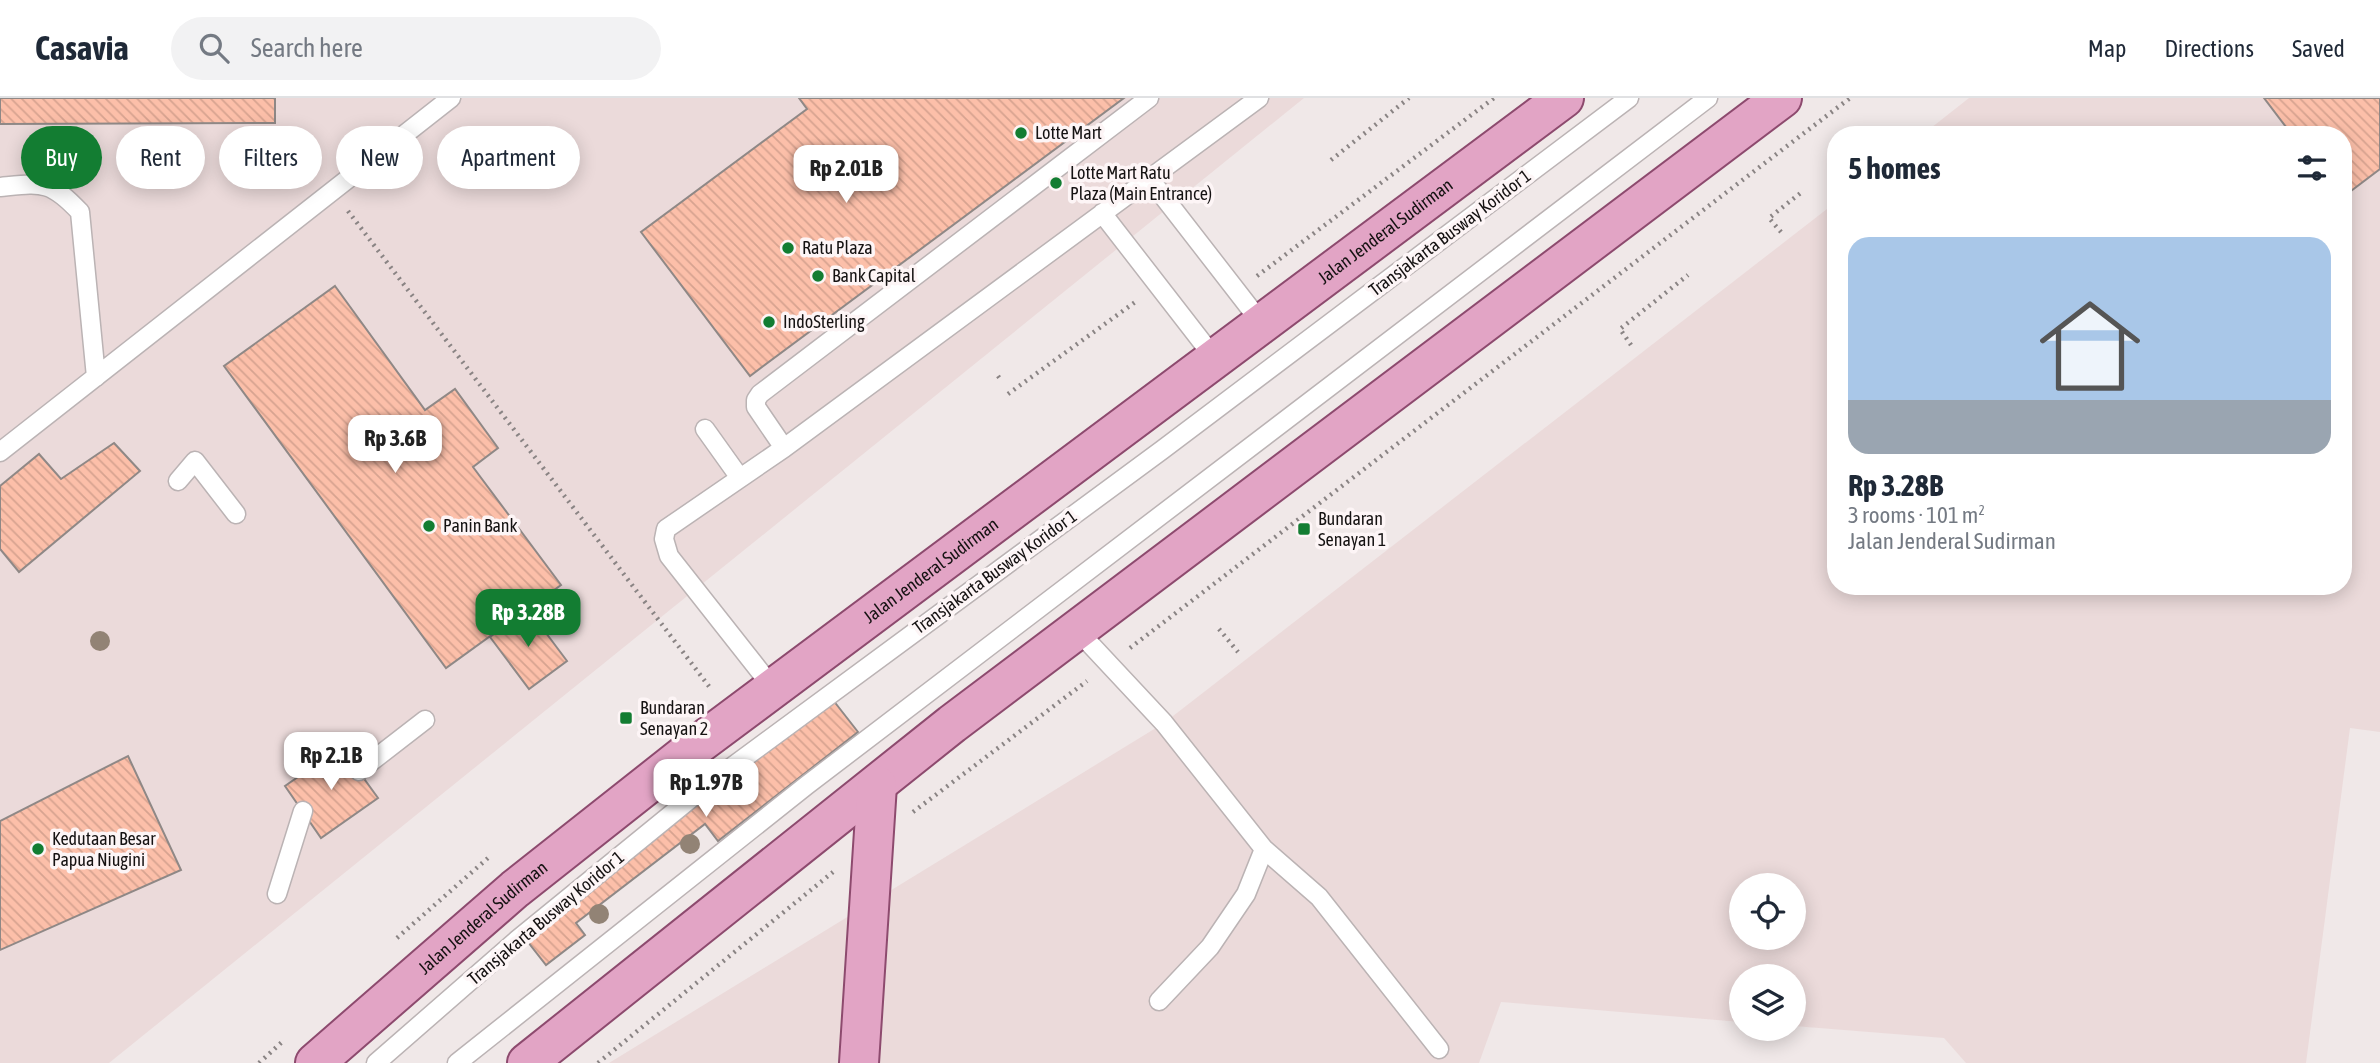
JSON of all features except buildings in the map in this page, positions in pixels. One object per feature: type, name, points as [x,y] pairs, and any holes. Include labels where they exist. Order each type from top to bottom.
[{"type":"main road","name":"Jalan Jenderal Sudirman","points":[[315,1063],[515,889],[733,717],[1263,325],[1564,98]]},
{"type":"main road","points":[[527,1063],[952,724],[1782,98]]},
{"type":"main road","points":[[859,1063],[877,785]]},
{"type":"lane","points":[[0,452],[451,98]]},
{"type":"lane","points":[[785,448],[756,407],[755,400],[760,394],[1149,98]]},
{"type":"lane","points":[[773,688],[669,556],[664,539],[666,528],[785,448],[1259,98]]},
{"type":"lane","name":"Transjakarta Busway Koridor 1","points":[[376,1063],[517,940],[728,769],[1162,450],[1629,98]]},
{"type":"lane","points":[[457,1063],[807,785],[1709,98]]},
{"type":"lane","points":[[1149,178],[1263,325]]},
{"type":"lane","points":[[0,187],[40,183],[64,195],[80,212],[96,377]]},
{"type":"lane","points":[[1102,213],[1216,360]]},
{"type":"lane","points":[[705,429],[740,478]]},
{"type":"lane","points":[[178,481],[195,461],[236,513]]},
{"type":"lane","points":[[1077,631],[1164,723],[1264,849],[1319,897],[1439,1049]]},
{"type":"lane","points":[[359,771],[425,720]]},
{"type":"lane","points":[[277,894],[303,811]]},
{"type":"lane","points":[[1159,1001],[1210,947],[1246,894],[1264,849]]},
{"type":"path","points":[[1331,160],[1409,98]]},
{"type":"path","points":[[598,1063],[874,841],[1850,98]]},
{"type":"path","points":[[332,191],[733,717]]},
{"type":"path","points":[[1781,232],[1769,218],[1803,191]]},
{"type":"path","points":[[1631,345],[1620,329],[1688,275]]},
{"type":"path","points":[[1008,394],[1158,285]]},
{"type":"path","points":[[1219,629],[1238,652]]},
{"type":"shaded area","points":[[0,98],[1304,98],[109,1063],[0,1063]]},
{"type":"shaded area","points":[[1969,98],[2380,98],[2380,732],[2350,728],[2306,1063],[1966,1063],[1944,1038],[1806,1027],[1806,964],[1729,964],[1729,1021],[1501,1002],[1479,1063],[609,1063],[1164,723],[1827,209],[1827,595],[2352,595],[2352,126],[1933,126]]},
{"type":"place","name":"Lotte Mart","points":[[1021,133]]},
{"type":"place","name":"Lotte Mart Ratu Plaza (Main Entrance)","points":[[1056,183]]},
{"type":"place","name":"Ratu Plaza","points":[[788,248]]},
{"type":"place","name":"Bank Capital","points":[[818,276]]},
{"type":"place","name":"IndoSterling","points":[[769,322]]},
{"type":"place","name":"Panin Bank","points":[[429,526]]},
{"type":"place","name":"Bundaran Senayan 1","points":[[1304,529]]},
{"type":"place","name":"Bundaran Senayan 2","points":[[626,718]]},
{"type":"place","name":"Kedutaan Besar Papua Niugini","points":[[38,849]]}]
